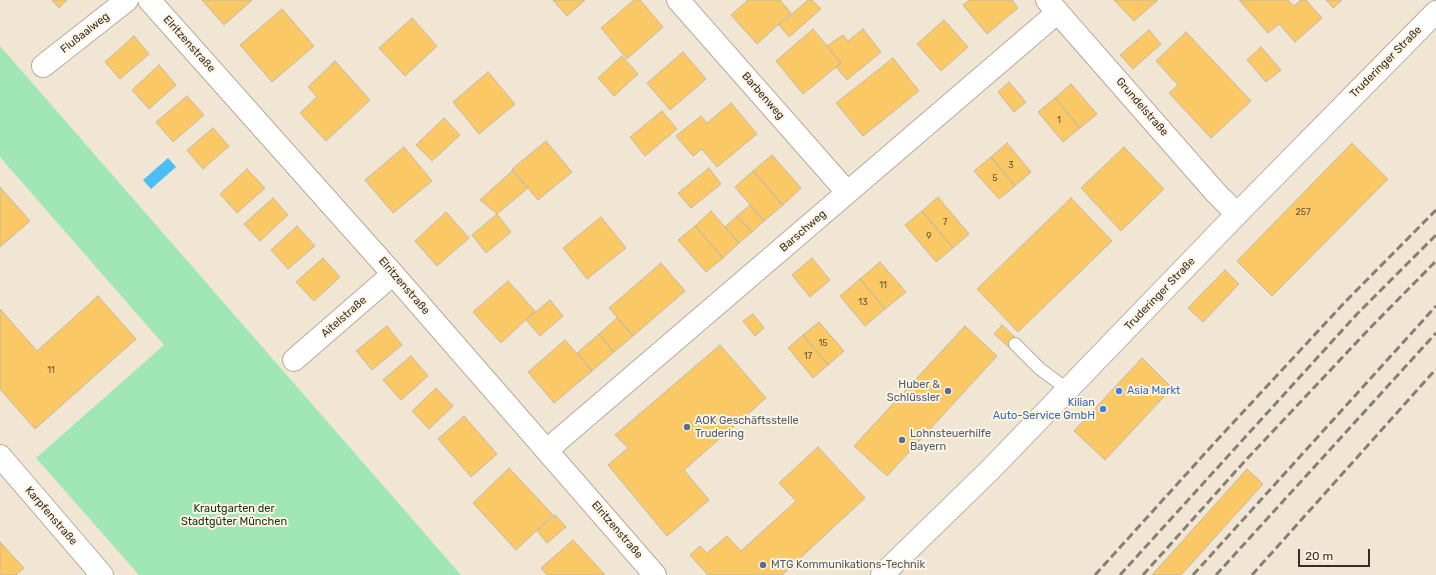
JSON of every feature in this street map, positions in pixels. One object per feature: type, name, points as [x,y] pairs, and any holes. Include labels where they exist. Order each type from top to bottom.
[{"type":"street","name":"Flußaalweg","points":[[43,66],[127,0]]},
{"type":"street","name":"Elritzenstraße","points":[[149,0],[393,274],[655,575]]},
{"type":"street","name":"Barbenweg","points":[[678,0],[847,192]]},
{"type":"street","name":"Barschweg","points":[[547,450],[847,192],[1053,6]]},
{"type":"street","name":"Grundelstraße","points":[[1053,6],[1216,193],[1237,214]]},
{"type":"street","name":"Truderinger Straße","points":[[882,575],[990,470],[1237,214],[1436,12]]},
{"type":"street","name":"Aitelstraße","points":[[294,360],[393,274]]},
{"type":"street","name":"Karpfenstraße","points":[[0,456],[102,575]]},
{"type":"lane","points":[[1015,344],[1040,369],[1067,389]]},
{"type":"green space","name":"Krautgarten der Stadtgüter München","points":[[0,46],[461,575],[139,575],[36,458],[164,345],[0,157]]},
{"type":"water","points":[[168,158],[176,167],[151,189],[143,180]]},
{"type":"building","points":[[52,0],[67,0],[59,8]]},
{"type":"building","points":[[202,0],[252,0],[224,25]]},
{"type":"building","points":[[553,0],[585,0],[567,16]]},
{"type":"building","points":[[634,0],[640,0],[663,27],[627,59],[601,28]]},
{"type":"building","points":[[748,0],[780,0],[791,13],[757,44],[731,15]]},
{"type":"building","points":[[808,0],[812,0],[821,9],[789,37],[779,25]]},
{"type":"building","points":[[969,0],[1012,0],[1018,8],[987,34],[963,5]]},
{"type":"building","points":[[1114,0],[1158,0],[1134,21]]},
{"type":"building","points":[[1239,0],[1288,0],[1294,6],[1301,0],[1306,0],[1322,18],[1295,42],[1279,24],[1268,33]]},
{"type":"building","points":[[1326,0],[1342,0],[1333,8]]},
{"type":"building","points":[[282,9],[314,46],[272,82],[240,45]]},
{"type":"building","points":[[412,18],[437,46],[405,76],[379,48]]},
{"type":"building","points":[[944,20],[968,47],[941,71],[917,44]]},
{"type":"building","points":[[813,29],[841,63],[803,94],[776,61]]},
{"type":"building","points":[[863,29],[881,52],[847,80],[836,67],[841,63],[827,46],[843,35],[848,41]]},
{"type":"building","points":[[1149,30],[1161,44],[1133,69],[1120,55]]},
{"type":"building","points":[[1186,32],[1251,101],[1211,138],[1169,93],[1178,85],[1156,61]]},
{"type":"building","points":[[134,36],[149,54],[120,79],[105,62]]},
{"type":"building","points":[[1261,47],[1281,70],[1266,82],[1247,60]]},
{"type":"building","points":[[683,52],[706,79],[670,110],[647,83]]},
{"type":"building","points":[[622,56],[638,74],[614,96],[598,78]]},
{"type":"building","points":[[893,58],[919,91],[863,136],[836,103]]},
{"type":"building","points":[[335,61],[370,100],[326,141],[300,113],[317,97],[308,87]]},
{"type":"building","points":[[159,65],[176,85],[149,109],[132,90]]},
{"type":"building","points":[[488,72],[515,104],[479,134],[453,102]]},
{"type":"building","points":[[1009,82],[1026,102],[1014,112],[998,92]]},
{"type":"building","points":[[1071,84],[1097,114],[1080,128],[1055,98]]},
{"type":"building","points":[[187,96],[204,115],[173,142],[156,122]]},
{"type":"building","points":[[1055,98],[1080,128],[1063,142],[1038,112]]},
{"type":"building","points":[[731,103],[757,134],[717,167],[702,149],[693,156],[676,136],[701,116],[707,123]]},
{"type":"building","points":[[662,111],[677,129],[645,156],[630,137]]},
{"type":"building","points":[[444,118],[460,135],[432,161],[416,145]]},
{"type":"building","points":[[213,128],[229,146],[203,169],[187,150]]},
{"type":"building","points":[[546,141],[572,172],[538,200],[512,169]]},
{"type":"building","points":[[1007,143],[1031,172],[1015,186],[991,157]]},
{"type":"building","points":[[1352,143],[1388,179],[1272,296],[1237,261]]},
{"type":"building","points":[[404,147],[432,181],[393,213],[365,180]]},
{"type":"building","points":[[1124,147],[1164,189],[1121,231],[1081,188]]},
{"type":"building","points":[[772,155],[801,188],[783,205],[753,171]]},
{"type":"building","points":[[991,157],[1015,186],[999,199],[974,171]]},
{"type":"building","points":[[709,168],[721,184],[691,208],[678,193]]},
{"type":"building","points":[[247,169],[265,188],[237,213],[220,194]]},
{"type":"building","points":[[512,171],[528,188],[497,214],[480,200]]},
{"type":"building","points":[[753,171],[783,205],[764,221],[735,187]]},
{"type":"building","points":[[0,187],[30,221],[0,247]]},
{"type":"building","points":[[938,197],[969,234],[953,248],[922,211]]},
{"type":"building","points":[[273,198],[288,215],[260,241],[244,224]]},
{"type":"building","points":[[1071,198],[1112,241],[1018,332],[977,289]]},
{"type":"building","points":[[750,205],[764,221],[752,232],[737,216]]},
{"type":"building","points":[[711,211],[739,243],[723,258],[695,226]]},
{"type":"building","points":[[922,211],[953,248],[936,262],[905,225]]},
{"type":"building","points":[[446,212],[469,238],[437,266],[415,241]]},
{"type":"building","points":[[497,214],[511,232],[486,253],[472,235]]},
{"type":"building","points":[[737,216],[752,232],[739,243],[725,227]]},
{"type":"building","points":[[601,217],[626,248],[587,279],[563,248]]},
{"type":"building","points":[[297,226],[315,246],[288,269],[271,250]]},
{"type":"building","points":[[695,226],[723,258],[706,272],[678,240]]},
{"type":"building","points":[[323,258],[340,277],[314,301],[296,282]]},
{"type":"building","points":[[812,258],[830,280],[810,297],[792,275]]},
{"type":"building","points":[[880,262],[906,292],[885,309],[860,279]]},
{"type":"building","points":[[661,263],[685,291],[633,336],[609,308]]},
{"type":"building","points":[[1225,270],[1239,284],[1203,322],[1188,308]]},
{"type":"building","points":[[860,279],[885,309],[865,326],[840,296]]},
{"type":"building","points":[[508,281],[535,311],[501,343],[473,312]]},
{"type":"building","points":[[98,296],[136,339],[35,429],[0,389],[0,309],[37,351]]},
{"type":"building","points":[[550,300],[563,316],[540,336],[526,320]]},
{"type":"building","points":[[753,314],[764,328],[755,336],[743,321]]},
{"type":"building","points":[[617,318],[633,336],[614,352],[599,334]]},
{"type":"building","points":[[819,322],[844,351],[828,365],[803,335]]},
{"type":"building","points":[[1002,325],[1019,341],[1011,349],[994,334]]},
{"type":"building","points":[[387,326],[402,345],[372,370],[356,351]]},
{"type":"building","points":[[965,326],[997,356],[887,476],[854,446]]},
{"type":"building","points":[[599,334],[614,352],[592,371],[577,353]]},
{"type":"building","points":[[803,335],[828,365],[813,378],[788,348]]},
{"type":"building","points":[[565,340],[592,371],[554,403],[528,372]]},
{"type":"building","points":[[720,345],[766,398],[684,470],[709,500],[667,536],[608,465],[628,448],[615,435]]},
{"type":"building","points":[[411,356],[428,376],[401,400],[383,380]]},
{"type":"building","points":[[1142,358],[1172,388],[1105,460],[1074,431]]},
{"type":"building","points":[[436,388],[453,406],[429,429],[412,411]]},
{"type":"building","points":[[464,416],[497,454],[471,477],[438,439]]},
{"type":"building","points":[[818,447],[865,498],[782,575],[708,575],[690,555],[700,546],[707,553],[727,536],[741,551],[796,501],[779,483]]},
{"type":"building","points":[[509,468],[553,515],[516,550],[473,503]]},
{"type":"building","points":[[1247,469],[1263,484],[1181,575],[1152,575]]},
{"type":"building","points":[[555,515],[566,527],[547,543],[537,531]]},
{"type":"building","points":[[573,540],[605,575],[547,575],[541,568]]},
{"type":"building","points":[[0,542],[24,568],[16,575],[0,575]]},
{"type":"railway","points":[[1095,575],[1345,302],[1436,210]]},
{"type":"railway","points":[[1120,575],[1357,314],[1436,235]]},
{"type":"railway","points":[[1143,575],[1244,462],[1371,327],[1436,261]]},
{"type":"railway","points":[[1193,575],[1436,306]]},
{"type":"railway","points":[[1216,575],[1436,333]]},
{"type":"railway","points":[[1252,575],[1436,369]]},
{"type":"place","name":"Huber & Schlüssler","points":[[948,391]]},
{"type":"place","name":"Asia Markt","points":[[1119,391]]},
{"type":"place","name":"Kilian Auto-Service GmbH","points":[[1103,409]]},
{"type":"place","name":"AOK Geschäftsstelle Trudering","points":[[687,427]]},
{"type":"place","name":"Lohnsteuerhilfe Bayern","points":[[902,440]]},
{"type":"place","name":"MTG Kommunikations-Technik","points":[[763,565]]}]
